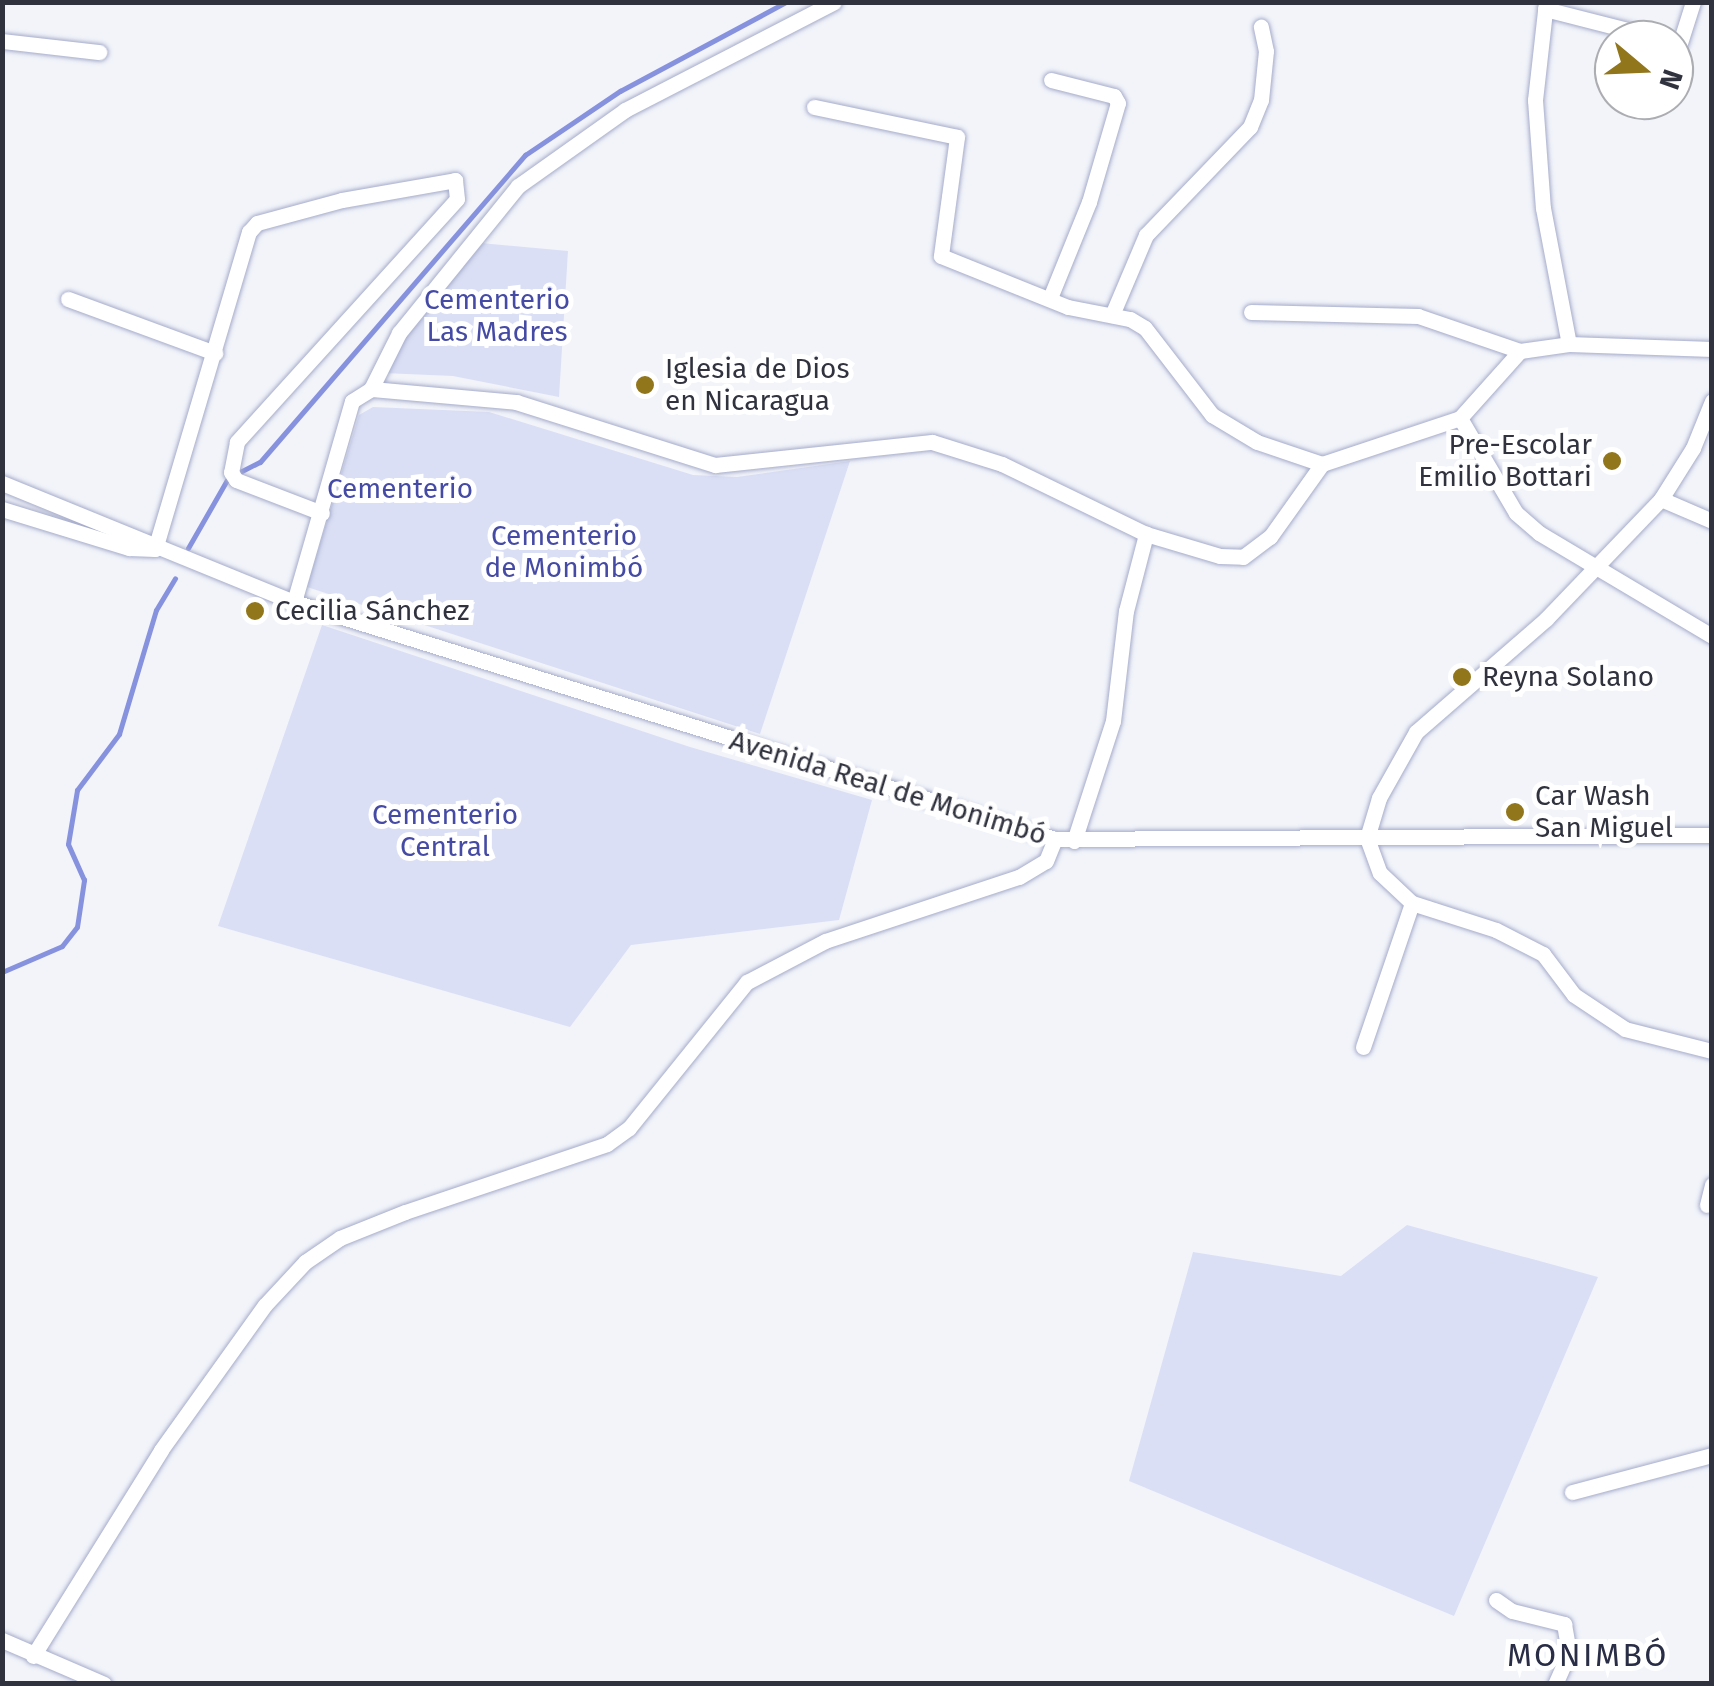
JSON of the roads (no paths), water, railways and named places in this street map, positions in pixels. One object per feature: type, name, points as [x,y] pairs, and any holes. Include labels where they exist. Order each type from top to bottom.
[{"type":"street","points":[[294,602],[352,401],[371,389],[399,332],[518,186],[625,110],[834,2]]},
{"type":"street","points":[[1569,344],[1542,208],[1538,136],[1546,6],[1596,20]]},
{"type":"street","points":[[1112,315],[1146,236],[1250,127],[1263,84],[1260,27]]},
{"type":"street","points":[[2,41],[99,52]]},
{"type":"street","points":[[1050,298],[1089,202],[1118,103],[1114,96],[1051,80]]},
{"type":"street","points":[[814,107],[956,137],[941,256],[1050,298],[1145,328],[1212,414],[1258,442],[1322,464]]},
{"type":"street","points":[[155,549],[257,223],[446,179],[460,185],[457,199],[237,442],[231,472],[236,480],[322,513]]},
{"type":"street","points":[[68,299],[215,353]]},
{"type":"street","points":[[1251,312],[1418,316],[1520,351],[1569,344],[1712,348]]},
{"type":"street","points":[[371,389],[516,402],[715,465],[932,442],[1002,464],[1146,534],[1220,556],[1256,552],[1322,464],[1460,418],[1520,351]]},
{"type":"street","points":[[1712,401],[1694,448],[1661,500],[1546,620],[1416,732],[1390,772],[1366,838],[1380,873],[1412,903],[1496,930],[1543,954],[1574,995],[1624,1029],[1712,1052]]},
{"type":"street","points":[[1460,418],[1516,513],[1712,636]]},
{"type":"street","name":"Avenida Real de Monimbó","points":[[2,483],[155,549],[294,602],[1055,839],[1712,834]]},
{"type":"street","points":[[1661,500],[1712,521]]},
{"type":"street","name":"Avenida Real de Monimbó","points":[[2,509],[129,548],[155,549]]},
{"type":"street","points":[[1074,841],[1110,736],[1126,611],[1146,534]]},
{"type":"street","points":[[33,1656],[161,1450],[265,1305],[305,1262],[340,1238],[406,1212],[607,1144],[630,1128],[747,982],[826,941],[1019,877],[1046,861],[1055,839]]},
{"type":"street","points":[[1363,1047],[1412,903]]},
{"type":"street","points":[[1707,1205],[1712,1185]]},
{"type":"street","points":[[1572,1492],[1712,1455]]},
{"type":"street","points":[[1496,1600],[1512,1612],[1564,1624],[1569,1653],[1554,1684]]},
{"type":"street","points":[[2,1640],[104,1684]]},
{"type":"waterway","points":[[236,474],[260,462],[525,155],[620,91],[786,2]]},
{"type":"waterway","points":[[188,548],[227,480]]},
{"type":"waterway","points":[[2,972],[62,946],[77,927],[84,880],[68,844],[77,790],[119,734],[156,610],[175,578]]},
{"type":"place","name":"Iglesia de Dios en Nicaragua","points":[[645,385]]},
{"type":"place","name":"Pre-Escolar Emilio Bottari","points":[[1612,461]]},
{"type":"place","name":"Cecilia Sánchez","points":[[255,611]]},
{"type":"place","name":"Reyna Solano","points":[[1462,677]]},
{"type":"place","name":"Car Wash San Miguel","points":[[1515,812]]},
{"type":"district","name":"MONIMBÓ","points":[[1588,1655]]},
{"type":"park label","name":"Cementerio Las Madres","points":[[497,316]]},
{"type":"park label","name":"Cementerio","points":[[400,489]]},
{"type":"park label","name":"Cementerio de Monimbó","points":[[564,552]]},
{"type":"park label","name":"Cementerio Central","points":[[445,831]]}]
